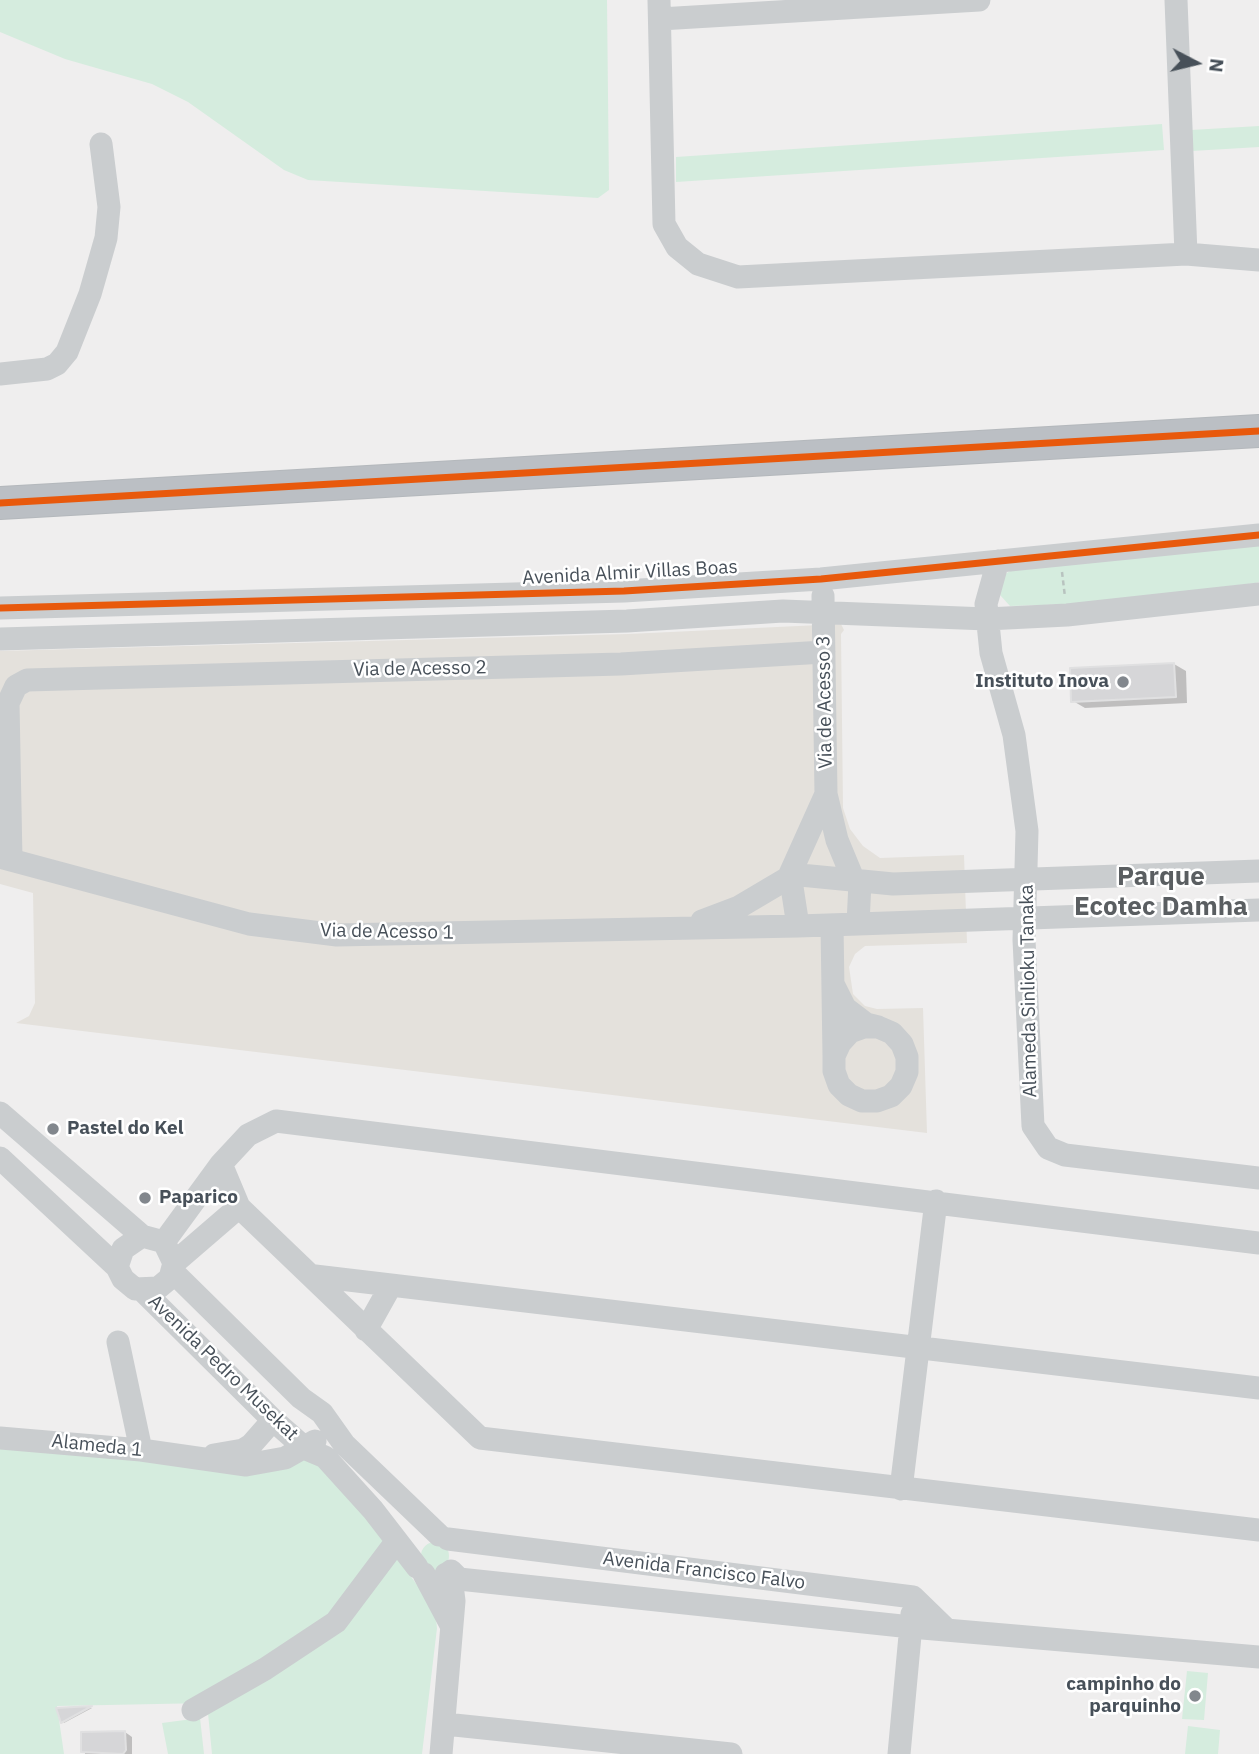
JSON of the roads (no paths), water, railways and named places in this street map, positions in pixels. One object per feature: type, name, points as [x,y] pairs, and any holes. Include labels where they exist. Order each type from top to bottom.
[{"type":"highway","points":[[0,503],[1259,431]]},
{"type":"highway","points":[[0,517],[1259,447]]},
{"type":"street","points":[[979,0],[659,9],[664,224],[677,247],[698,264],[738,277],[1186,254],[1259,260]]},
{"type":"street","points":[[1176,0],[1186,254]]},
{"type":"street","points":[[0,374],[47,369],[57,364],[67,352],[90,294],[106,239],[109,207],[101,144]]},
{"type":"street","name":"Avenida Almir Villas Boas","points":[[0,608],[624,591],[821,579],[1259,535]]},
{"type":"street","name":"Alameda Sinlioku Tanaka","points":[[998,561],[988,589],[987,619],[991,653],[1014,735],[1027,831],[1024,919],[1032,1118],[1042,1142],[1065,1155],[1259,1178]]},
{"type":"street","name":"Via de Acesso 3","points":[[821,579],[824,611],[826,794]]},
{"type":"street","points":[[0,639],[626,621],[824,611],[987,619],[1067,615],[1259,594]]},
{"type":"street","name":"Via de Acesso 2","points":[[5,859],[8,703],[16,686],[34,680],[621,664],[824,652]]},
{"type":"street","points":[[798,926],[789,876],[826,794]]},
{"type":"street","points":[[826,794],[837,840],[857,881],[858,924]]},
{"type":"street","name":"Via de Acesso 1","points":[[5,859],[249,923],[337,934],[657,928]]},
{"type":"street","points":[[657,928],[713,918],[739,907],[789,876],[810,874],[857,881],[1026,880],[1259,872]]},
{"type":"street","points":[[657,928],[832,925],[1259,910]]},
{"type":"street","points":[[832,925],[834,1071],[839,1085],[849,1095],[863,1101],[877,1101],[891,1096],[901,1086],[907,1072],[907,1058],[902,1044],[892,1033],[854,1017],[838,996],[833,984]]},
{"type":"street","points":[[834,1056],[840,1043],[850,1032],[864,1027],[878,1027]]},
{"type":"street","points":[[0,1113],[153,1239],[173,1268]]},
{"type":"street","points":[[117,1267],[123,1248],[153,1239],[248,1135],[276,1121],[1259,1243]]},
{"type":"street","points":[[0,1158],[117,1267],[128,1284],[143,1291],[158,1289],[173,1268],[239,1207]]},
{"type":"street","points":[[221,1164],[239,1207],[315,1276],[366,1331],[480,1438],[1259,1530]]},
{"type":"street","points":[[901,1489],[936,1201]]},
{"type":"street","name":"Avenida Pedro Musekat","points":[[173,1268],[301,1398],[322,1413],[344,1444],[444,1537]]},
{"type":"street","points":[[315,1276],[1259,1388]]},
{"type":"street","points":[[366,1331],[390,1287]]},
{"type":"street","name":"Avenida Pedro Musekat","points":[[143,1291],[266,1429],[295,1453],[325,1457],[373,1510],[396,1542],[435,1571]]},
{"type":"street","points":[[118,1342],[141,1450]]},
{"type":"street","points":[[295,1453],[320,1437],[325,1427],[322,1413]]},
{"type":"street","name":"Alameda 1","points":[[194,1458],[243,1450],[266,1429]]},
{"type":"street","name":"Alameda 1","points":[[0,1438],[141,1450],[246,1465],[295,1453]]},
{"type":"street","points":[[435,1571],[456,1550],[444,1537],[429,1536],[418,1543],[414,1555],[435,1571],[452,1626],[441,1754]]},
{"type":"street","name":"Avenida Francisco Falvo","points":[[444,1537],[913,1597]]},
{"type":"street","points":[[193,1710],[265,1669],[336,1622],[396,1542]]},
{"type":"street","name":"Avenida Francisco Falvo","points":[[435,1571],[459,1579],[911,1627],[1259,1657]]},
{"type":"street","points":[[899,1754],[913,1597]]},
{"type":"street","points":[[913,1597],[947,1630]]},
{"type":"street","points":[[445,1724],[731,1754]]},
{"type":"place","name":"Instituto Inova","points":[[1123,682]]},
{"type":"place","name":"Pastel do Kel","points":[[53,1129]]},
{"type":"place","name":"Paparico","points":[[145,1198]]},
{"type":"place","name":"campinho do parquinho","points":[[1195,1696]]},
{"type":"district","name":"Parque Ecotec Damha","points":[[1161,892]]}]
